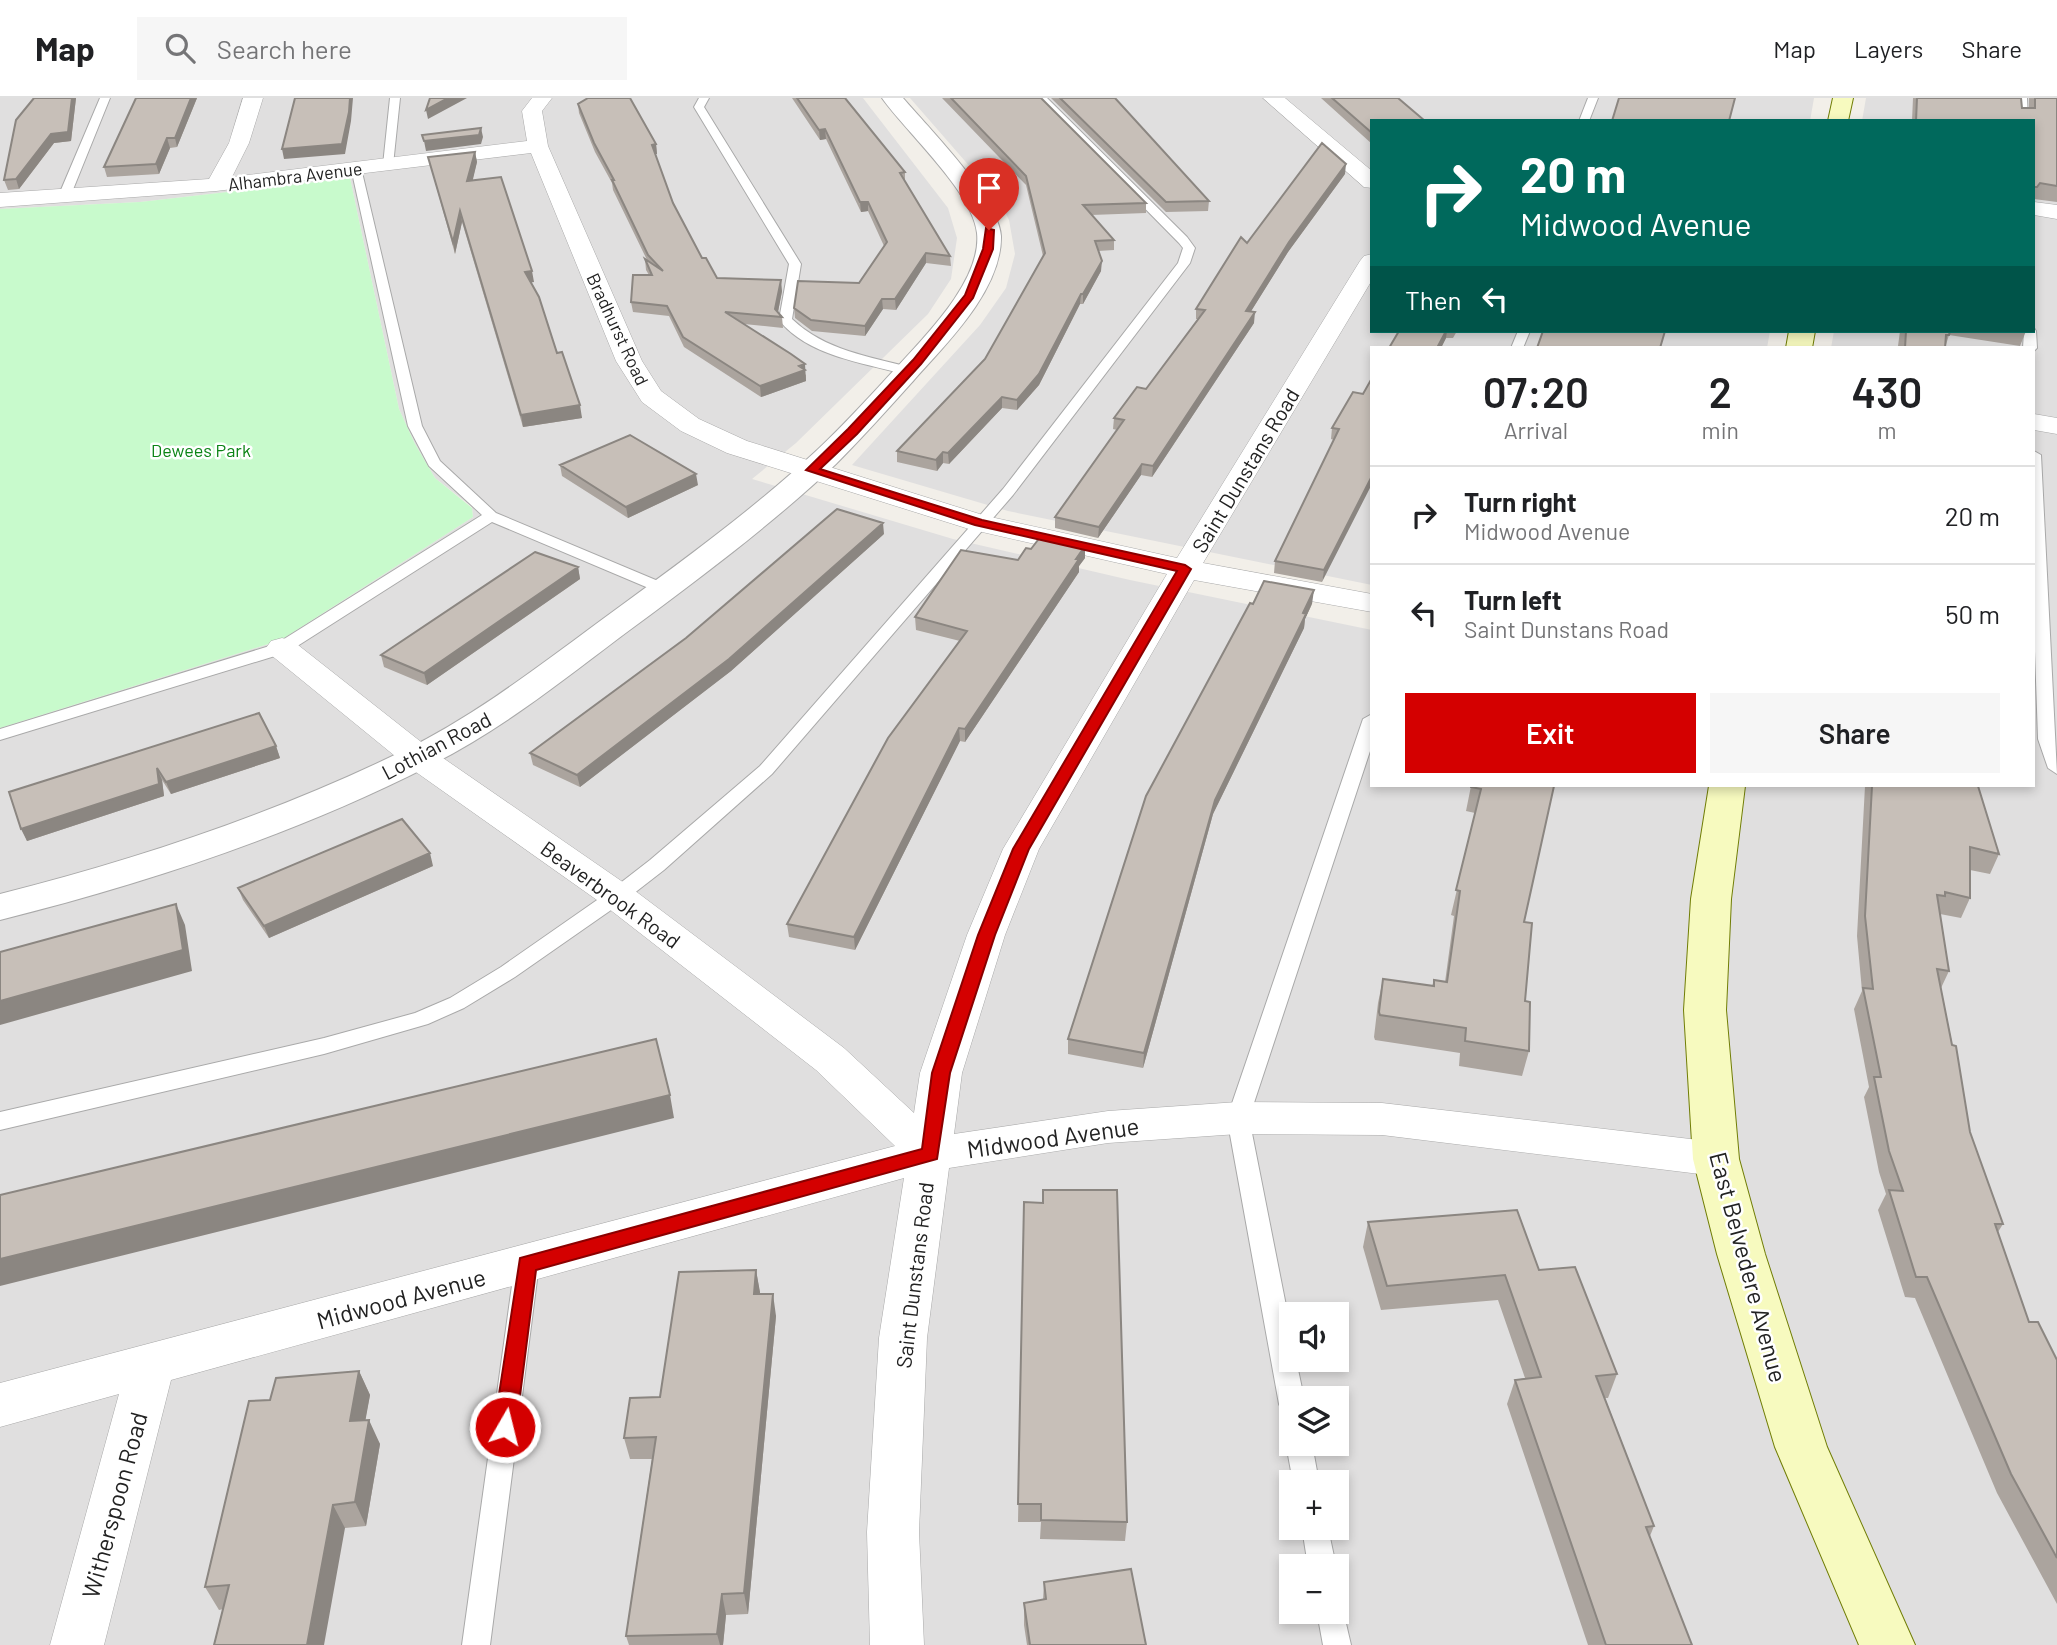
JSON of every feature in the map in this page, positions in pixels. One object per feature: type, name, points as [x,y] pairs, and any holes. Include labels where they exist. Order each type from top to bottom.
[{"type":"main road","points":[[1838,119],[1843,98]]},
{"type":"main road","name":"East Belvedere Avenue","points":[[1727,787],[1711,899],[1705,1010],[1716,1159],[1760,1319],[1801,1447],[1887,1645]]},
{"type":"street","points":[[216,185],[234,157],[246,128],[253,98]]},
{"type":"street","points":[[538,146],[532,111],[542,98]]},
{"type":"street","name":"Lothian Road","points":[[0,907],[221,840],[317,803],[418,757],[507,706],[664,589],[812,470],[853,432],[970,296],[988,249],[989,230],[979,205],[892,98]]},
{"type":"street","points":[[1273,98],[1370,180]]},
{"type":"street","name":"Alhambra Avenue","points":[[0,200],[216,185],[538,146]]},
{"type":"street","name":"Bradhurst Road","points":[[538,146],[629,361],[651,396],[690,425],[737,447],[979,523],[1185,569],[1370,603]]},
{"type":"street","points":[[2035,209],[2057,212]]},
{"type":"street","name":"Saint Dunstans Road","points":[[897,1645],[893,1532],[904,1338],[941,1073],[986,935],[1021,849],[1185,569],[1370,264]]},
{"type":"street","points":[[2035,422],[2057,426]]},
{"type":"street","name":"Beaverbrook Road","points":[[282,648],[418,757],[617,896],[830,1059],[930,1154]]},
{"type":"street","name":"Midwood Avenue","points":[[0,1405],[930,1154],[1108,1127],[1238,1118],[1382,1118],[1716,1159]]},
{"type":"street","name":"Witherspoon Road","points":[[78,1645],[151,1365]]},
{"type":"lane","points":[[64,197],[105,98]]},
{"type":"lane","points":[[388,165],[395,98]]},
{"type":"lane","points":[[704,98],[699,107],[795,264],[785,320],[797,334],[821,345],[908,371]]},
{"type":"lane","points":[[0,1121],[324,1046],[421,1019],[457,1003],[508,972],[617,896],[657,865],[766,770],[890,631],[1008,492],[1173,280],[1189,248],[1041,98]]},
{"type":"lane","points":[[1585,119],[1592,98]]},
{"type":"lane","points":[[2022,98],[2023,119]]},
{"type":"lane","points":[[356,168],[415,426],[434,463],[491,516],[664,589]]},
{"type":"lane","points":[[2035,479],[2046,739],[2057,768]]},
{"type":"lane","points":[[0,735],[282,648],[491,516]]},
{"type":"lane","points":[[1289,1386],[1238,1118],[1370,725]]},
{"type":"lane","points":[[476,1645],[527,1264]]},
{"type":"lane","points":[[1333,1624],[1337,1645]]},
{"type":"shaded area","points":[[0,98],[863,98],[948,208],[957,238],[951,279],[928,314],[796,443],[752,479],[953,539],[1130,580],[1370,630],[1370,787],[2035,787],[2035,346],[1831,346],[1834,333],[2035,333],[2035,119],[1862,119],[1866,98],[2057,98],[2057,1645],[0,1645],[0,728],[281,640],[473,517],[472,507],[435,478],[399,409],[350,178],[140,202],[0,209]]},
{"type":"shaded area","points":[[910,98],[1814,98],[1810,119],[1370,119],[1370,333],[1770,333],[1767,346],[1370,346],[1370,585],[1008,511],[852,465],[980,325],[1006,288],[1015,254],[1009,220],[999,200]]},
{"type":"green space","name":"Dewees Park","points":[[350,178],[399,409],[435,478],[472,508],[473,517],[281,640],[0,728],[0,209],[140,202]]},
{"type":"building","points":[[34,98],[72,98],[68,132],[51,134],[16,179],[4,180],[16,120]]},
{"type":"building","points":[[136,98],[191,98],[175,138],[167,138],[156,164],[104,167]]},
{"type":"building","points":[[295,98],[350,98],[342,144],[282,149]]},
{"type":"building","points":[[430,98],[448,98],[426,110]]},
{"type":"building","points":[[588,98],[630,98],[656,144],[652,145],[673,203],[702,258],[706,258],[717,278],[781,280],[775,309],[782,317],[725,312],[805,364],[799,366],[805,370],[760,386],[683,337],[667,306],[631,302],[633,275],[652,275],[645,259],[663,271],[648,255],[594,143],[578,104]]},
{"type":"building","points":[[797,98],[845,98],[905,172],[900,173],[950,256],[926,253],[895,299],[882,299],[865,326],[811,320],[794,308],[798,281],[859,283],[887,242],[868,202],[860,202],[825,129],[819,130]]},
{"type":"building","points":[[951,98],[1041,98],[1146,203],[1083,205],[1114,240],[1095,241],[1102,261],[1081,294],[1039,374],[1017,400],[1002,397],[948,453],[943,452],[936,460],[897,451],[985,359],[1045,253],[1026,176]]},
{"type":"building","points":[[1060,98],[1115,98],[1209,201],[1166,202]]},
{"type":"building","points":[[1332,98],[1398,98],[1423,119],[1370,119],[1370,131]]},
{"type":"building","points":[[1619,98],[1735,98],[1730,119],[1613,119]]},
{"type":"building","points":[[1917,98],[2021,98],[2022,108],[2035,108],[2035,98],[2057,98],[2057,186],[2040,183],[2035,187],[2035,119],[1916,119]]},
{"type":"building","points":[[481,128],[479,135],[424,141],[422,135]]},
{"type":"building","points":[[1322,143],[1346,164],[1289,242],[1246,311],[1255,312],[1153,466],[1142,464],[1099,527],[1055,517],[1124,420],[1114,418],[1137,387],[1146,389],[1205,310],[1196,309],[1241,237],[1247,243]]},
{"type":"building","points":[[475,152],[467,181],[501,177],[532,271],[525,272],[539,297],[557,353],[562,352],[580,405],[521,415],[460,211],[453,242],[428,157]]},
{"type":"building","points":[[1398,333],[1445,333],[1438,346],[1390,346]]},
{"type":"building","points":[[1542,333],[1664,333],[1661,346],[1538,346]]},
{"type":"building","points":[[1906,333],[1950,333],[1946,335],[1945,346],[1905,346]]},
{"type":"building","points":[[1370,382],[1370,480],[1324,570],[1275,561],[1339,429],[1332,428],[1353,392],[1363,394]]},
{"type":"building","points":[[630,435],[696,474],[626,507],[560,465]]},
{"type":"building","points":[[837,509],[883,523],[729,659],[577,775],[530,753],[686,638]]},
{"type":"building","points":[[1041,536],[1085,546],[1076,559],[1079,559],[965,729],[959,728],[854,937],[787,924],[888,738],[967,631],[915,617],[961,550],[1018,560],[1026,548],[1031,549]]},
{"type":"building","points":[[535,552],[578,567],[424,673],[381,655]]},
{"type":"building","points":[[1264,581],[1314,590],[1303,613],[1306,614],[1215,800],[1144,1053],[1068,1039],[1146,796]]},
{"type":"building","points":[[259,713],[276,746],[166,782],[157,768],[159,784],[21,829],[9,792]]},
{"type":"building","points":[[1471,787],[1554,787],[1524,922],[1532,923],[1525,1001],[1530,1002],[1529,1051],[1465,1041],[1466,1028],[1380,1015],[1379,1012],[1383,979],[1434,986],[1434,980],[1447,982],[1460,891],[1456,890],[1481,789]]},
{"type":"building","points":[[1872,787],[1978,787],[1999,854],[1970,847],[1970,898],[1945,892],[1945,896],[1937,895],[1949,971],[1937,969],[1952,1045],[1956,1046],[1970,1132],[2003,1224],[1995,1224],[2029,1322],[2038,1322],[2057,1360],[2057,1558],[2011,1474],[1927,1277],[1916,1277],[1889,1190],[1903,1191],[1889,1151],[1874,1077],[1881,1077],[1863,988],[1873,989],[1865,916]]},
{"type":"building","points":[[402,819],[430,853],[264,926],[238,888]]},
{"type":"building","points":[[176,904],[183,950],[0,1001],[0,952]]},
{"type":"building","points":[[656,1039],[670,1095],[0,1259],[0,1195]]},
{"type":"building","points":[[1043,1190],[1117,1190],[1127,1522],[1041,1520],[1041,1504],[1018,1504],[1024,1202],[1043,1203]]},
{"type":"building","points":[[1517,1210],[1539,1270],[1575,1267],[1617,1374],[1596,1376],[1654,1526],[1646,1527],[1692,1645],[1606,1645],[1515,1380],[1541,1377],[1505,1275],[1387,1286],[1368,1222]]},
{"type":"building","points":[[756,1270],[754,1294],[773,1294],[744,1593],[722,1594],[717,1634],[626,1636],[656,1437],[624,1438],[630,1398],[660,1397],[679,1272]]},
{"type":"building","points":[[359,1371],[350,1421],[369,1420],[355,1502],[333,1505],[307,1645],[214,1645],[229,1585],[205,1587],[249,1401],[270,1400],[276,1378]]},
{"type":"building","points":[[1131,1569],[1146,1645],[1030,1645],[1024,1603],[1046,1599],[1044,1582]]},
{"type":"route","points":[[505,1427],[527,1264],[930,1154],[941,1073],[986,935],[1021,849],[1185,569],[979,523],[812,470],[853,432],[917,362],[970,296],[988,249],[989,230]]}]
